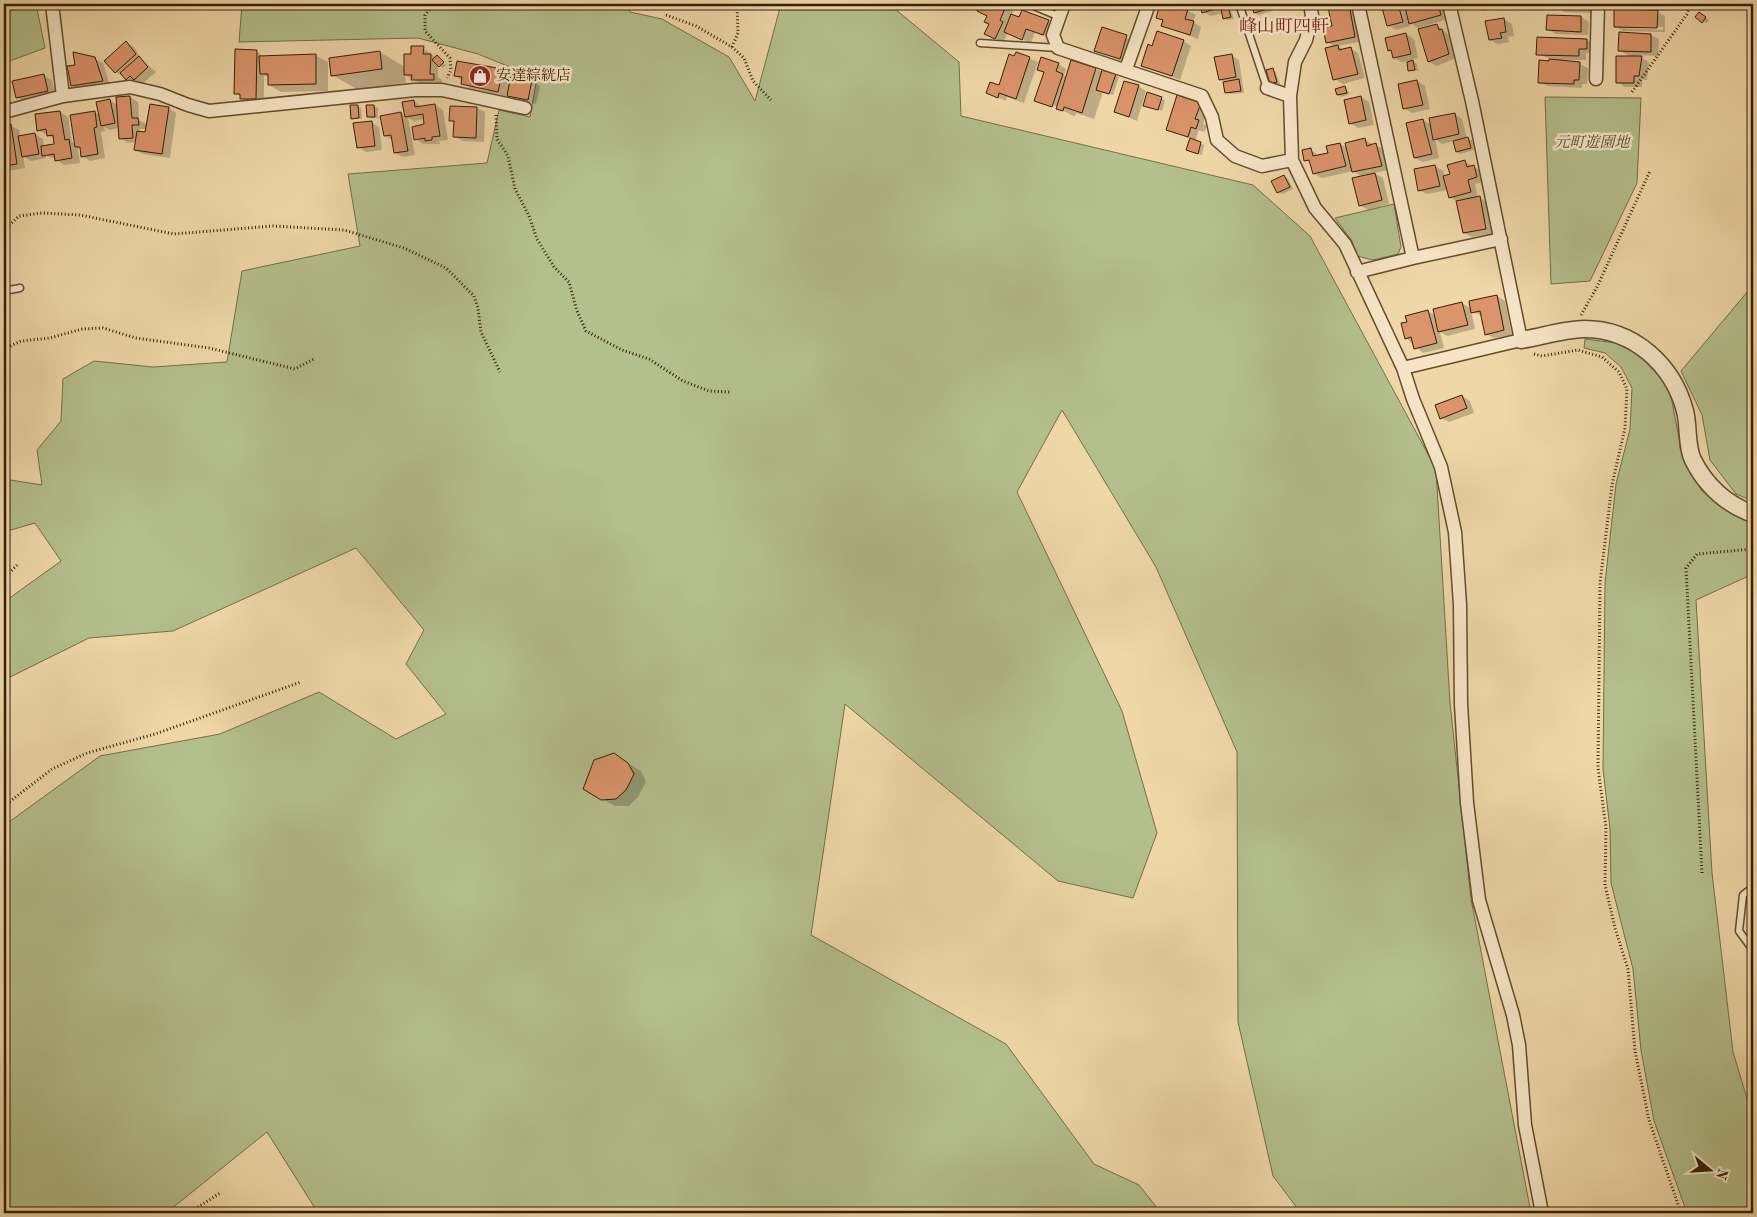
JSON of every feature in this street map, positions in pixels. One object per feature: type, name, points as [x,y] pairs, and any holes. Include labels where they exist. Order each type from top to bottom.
[{"type":"street","points":[[52,4],[63,96]]},
{"type":"street","points":[[1064,4],[1054,35],[1058,48],[1126,69],[1202,96],[1212,117],[1216,140],[1235,156],[1262,166],[1292,160]]},
{"type":"street","points":[[1126,69],[1149,4]]},
{"type":"street","points":[[1310,4],[1312,16],[1306,40],[1296,62],[1290,96],[1292,160],[1315,208],[1345,244],[1403,368],[1413,399],[1441,466],[1455,532],[1460,605],[1461,713],[1467,804],[1479,900],[1514,1015],[1520,1045],[1525,1125],[1542,1213]]},
{"type":"street","points":[[1358,4],[1413,258]]},
{"type":"street","points":[[1449,4],[1472,101],[1521,340]]},
{"type":"street","points":[[1596,79],[1598,4]]},
{"type":"street","points":[[4,112],[63,96],[130,87],[160,94],[210,111],[415,90],[442,90],[525,108]]},
{"type":"street","points":[[1267,88],[1290,96]]},
{"type":"street","points":[[1357,272],[1501,239]]},
{"type":"street","points":[[1403,368],[1521,340],[1584,329],[1619,335],[1648,350],[1675,383],[1685,412],[1692,458],[1710,487],[1736,508],[1753,514]]},
{"type":"lane","points":[[1029,4],[1060,16]]},
{"type":"lane","points":[[1239,4],[1267,88]]},
{"type":"lane","points":[[980,42],[1058,48]]},
{"type":"lane","points":[[4,291],[20,288]]},
{"type":"lane","points":[[1753,887],[1743,895],[1739,931],[1753,950]]},
{"type":"path","points":[[434,4],[425,15],[425,31],[450,58],[450,70],[442,90]]},
{"type":"path","points":[[732,47],[738,33],[737,4]]},
{"type":"path","points":[[1632,92],[1687,14],[1690,4]]},
{"type":"path","points":[[666,15],[696,26],[732,47],[744,58],[753,81],[771,100]]},
{"type":"path","points":[[495,102],[497,140],[508,156],[515,189],[529,216],[537,240],[554,267],[569,282],[577,311],[586,331],[622,350],[649,359],[683,381],[709,391],[730,392]]},
{"type":"path","points":[[1572,332],[1598,287],[1650,171]]},
{"type":"path","points":[[4,230],[19,216],[42,213],[80,215],[174,234],[273,226],[344,230],[404,248],[446,268],[474,296],[478,308],[481,332],[500,372]]},
{"type":"path","points":[[4,350],[21,341],[50,338],[82,329],[103,328],[136,338],[209,348],[295,369],[314,359]]},
{"type":"path","points":[[1521,340],[1530,353],[1542,356],[1578,350],[1602,357],[1619,372],[1627,389],[1625,428],[1612,484],[1600,583],[1598,768],[1606,828],[1605,885],[1615,928],[1628,969],[1636,1051],[1649,1120],[1681,1213]]},
{"type":"path","points":[[1702,874],[1686,568],[1698,554],[1718,550],[1753,549]]},
{"type":"path","points":[[4,578],[17,565]]},
{"type":"path","points":[[4,806],[52,769],[87,753],[155,734],[301,682]]},
{"type":"path","points":[[189,1213],[220,1193]]},
{"type":"green space","points":[[4,4],[36,4],[45,48],[4,63]]},
{"type":"green space","points":[[242,4],[627,4],[630,12],[662,19],[729,57],[755,101],[781,4],[889,4],[959,62],[961,116],[1253,185],[1310,236],[1436,469],[1450,703],[1471,899],[1531,1213],[1301,1213],[1273,1176],[1238,1022],[1237,752],[1156,567],[1062,410],[1017,492],[1122,711],[1157,833],[1133,898],[1058,881],[845,704],[811,935],[1006,1044],[1094,1164],[1139,1185],[1161,1213],[318,1213],[267,1132],[166,1213],[4,1213],[4,949],[7,941],[4,938],[4,836],[9,822],[100,756],[220,734],[319,692],[396,739],[446,714],[406,664],[424,630],[356,548],[173,631],[89,638],[4,680],[4,602],[61,561],[35,523],[4,532],[4,479],[42,485],[37,450],[61,421],[63,379],[94,361],[153,367],[227,362],[242,271],[360,246],[348,174],[487,163],[499,110],[530,117],[537,78],[478,54],[418,38],[239,42]]},
{"type":"green space","name":"元町遊園地","points":[[1545,97],[1641,98],[1637,183],[1590,281],[1551,284]]},
{"type":"green space","points":[[1394,204],[1401,247],[1398,254],[1373,260],[1357,256],[1352,241],[1335,218]]},
{"type":"green space","points":[[1753,285],[1753,501],[1736,494],[1710,460],[1702,415],[1681,371]]},
{"type":"green space","points":[[1585,339],[1616,343],[1641,356],[1669,386],[1683,459],[1702,491],[1732,514],[1753,522],[1753,574],[1696,600],[1712,873],[1733,1052],[1753,1118],[1753,1213],[1687,1213],[1654,1121],[1641,1050],[1633,969],[1611,883],[1610,829],[1603,769],[1605,583],[1616,484],[1630,429],[1632,388],[1621,367],[1605,353],[1584,348]]},
{"type":"building","points":[[980,4],[1007,4],[1000,20],[1003,22],[995,39],[984,34],[989,24],[984,22],[987,16],[977,11]]},
{"type":"building","points":[[1160,4],[1181,4],[1180,7],[1188,9],[1185,19],[1194,21],[1190,35],[1161,26],[1163,20],[1156,18]]},
{"type":"building","points":[[1200,4],[1217,4],[1218,8],[1202,13]]},
{"type":"building","points":[[1251,4],[1280,4],[1280,5],[1254,13]]},
{"type":"building","points":[[1349,4],[1355,37],[1326,43],[1323,28],[1332,26],[1328,7]]},
{"type":"building","points":[[1370,4],[1381,4],[1371,7]]},
{"type":"building","points":[[1381,4],[1398,4],[1403,22],[1387,26]]},
{"type":"building","points":[[1417,4],[1438,4],[1441,15],[1409,24],[1405,7]]},
{"type":"building","points":[[1555,4],[1591,4],[1591,9],[1555,8]]},
{"type":"building","points":[[1228,7],[1231,17],[1223,19],[1221,9]]},
{"type":"building","points":[[1614,9],[1658,10],[1657,28],[1614,27]]},
{"type":"building","points":[[1022,10],[1049,20],[1043,35],[1026,29],[1022,40],[1004,32],[1011,14],[1019,17]]},
{"type":"building","points":[[1699,12],[1706,17],[1702,23],[1695,17]]},
{"type":"building","points":[[1547,15],[1581,16],[1581,32],[1546,30]]},
{"type":"building","points":[[1504,18],[1506,32],[1500,33],[1502,38],[1489,40],[1485,21]]},
{"type":"building","points":[[1437,24],[1439,30],[1442,29],[1449,54],[1428,62],[1418,29]]},
{"type":"building","points":[[1102,27],[1127,35],[1120,59],[1094,51]]},
{"type":"building","points":[[1157,31],[1184,40],[1172,76],[1141,66],[1148,44],[1152,46]]},
{"type":"building","points":[[1619,32],[1651,34],[1651,52],[1618,51]]},
{"type":"building","points":[[1406,33],[1411,54],[1393,58],[1391,50],[1388,51],[1385,38]]},
{"type":"building","points":[[1537,37],[1587,39],[1587,49],[1579,49],[1579,56],[1536,55]]},
{"type":"building","points":[[126,41],[136,54],[115,73],[104,61]]},
{"type":"building","points":[[1338,45],[1339,50],[1351,47],[1358,74],[1333,80],[1325,48]]},
{"type":"building","points":[[411,46],[424,46],[423,54],[431,54],[430,74],[434,74],[434,80],[411,80],[412,75],[404,75],[404,54],[411,54]]},
{"type":"building","points":[[235,49],[257,50],[256,99],[240,99],[240,94],[234,94]]},
{"type":"building","points":[[380,51],[382,69],[331,76],[329,58]]},
{"type":"building","points":[[73,52],[95,57],[103,81],[71,86],[67,66],[75,65]]},
{"type":"building","points":[[1016,52],[1030,57],[1016,99],[999,93],[998,98],[986,93],[990,82],[999,85],[1009,54],[1014,56]]},
{"type":"building","points":[[316,54],[316,84],[268,85],[268,74],[260,74],[259,56]]},
{"type":"building","points":[[1232,54],[1236,77],[1219,80],[1214,57]]},
{"type":"building","points":[[437,55],[444,62],[439,67],[432,60]]},
{"type":"building","points":[[139,56],[148,67],[134,80],[130,76],[126,80],[120,73]]},
{"type":"building","points":[[1616,56],[1642,56],[1639,76],[1634,76],[1634,83],[1616,83]]},
{"type":"building","points":[[1041,57],[1059,63],[1056,71],[1063,74],[1052,107],[1034,101],[1044,72],[1037,70]]},
{"type":"building","points":[[1549,59],[1580,62],[1579,80],[1574,80],[1574,84],[1538,83],[1539,60],[1549,61]]},
{"type":"building","points":[[1071,60],[1096,68],[1082,113],[1064,107],[1063,111],[1056,109]]},
{"type":"building","points":[[1413,60],[1415,70],[1408,71],[1407,62]]},
{"type":"building","name":"安達綜絖店","points":[[457,61],[503,69],[498,92],[461,84],[462,77],[454,76]]},
{"type":"building","points":[[1273,68],[1277,82],[1270,84],[1266,70]]},
{"type":"building","points":[[1102,70],[1116,74],[1109,94],[1096,90]]},
{"type":"building","points":[[44,74],[48,91],[16,98],[12,81]]},
{"type":"building","points":[[511,75],[532,80],[528,100],[507,96]]},
{"type":"building","points":[[1239,79],[1241,91],[1225,93],[1223,82]]},
{"type":"building","points":[[1417,80],[1423,105],[1403,109],[1398,84]]},
{"type":"building","points":[[1124,81],[1139,85],[1129,117],[1114,112]]},
{"type":"building","points":[[1345,86],[1347,93],[1337,95],[1335,89]]},
{"type":"building","points":[[1147,92],[1162,97],[1158,110],[1143,106]]},
{"type":"building","points":[[1177,95],[1201,103],[1195,119],[1199,120],[1196,129],[1191,127],[1188,137],[1166,130]]},
{"type":"building","points":[[130,96],[132,118],[138,118],[139,125],[132,125],[133,138],[119,139],[116,97]]},
{"type":"building","points":[[1361,96],[1366,120],[1349,124],[1344,100]]},
{"type":"building","points":[[110,99],[115,123],[101,126],[96,102]]},
{"type":"building","points":[[414,100],[415,107],[435,104],[440,136],[432,137],[432,140],[425,141],[425,138],[414,140],[412,127],[424,124],[423,114],[405,117],[402,102]]},
{"type":"building","points":[[150,104],[169,107],[162,154],[134,150],[137,131],[145,132]]},
{"type":"building","points":[[350,105],[358,105],[359,118],[351,119]]},
{"type":"building","points":[[366,105],[374,105],[375,117],[367,117]]},
{"type":"building","points":[[450,106],[477,107],[476,138],[453,137],[454,121],[449,121]]},
{"type":"building","points":[[60,111],[65,140],[69,139],[72,158],[55,161],[54,154],[42,156],[41,146],[54,144],[53,135],[47,136],[46,129],[37,131],[35,114]]},
{"type":"building","points":[[95,111],[97,127],[94,128],[98,154],[81,157],[80,147],[75,147],[70,115]]},
{"type":"building","points":[[401,112],[408,151],[394,153],[391,135],[384,136],[380,116]]},
{"type":"building","points":[[1455,113],[1459,134],[1433,140],[1429,118]]},
{"type":"building","points":[[1423,119],[1432,154],[1414,158],[1406,123]]},
{"type":"building","points":[[372,121],[375,146],[357,148],[353,123]]},
{"type":"building","points":[[11,124],[17,164],[4,166],[4,126]]},
{"type":"building","points":[[35,133],[39,154],[22,157],[18,136]]},
{"type":"building","points":[[1468,137],[1471,148],[1456,152],[1453,141]]},
{"type":"building","points":[[1190,138],[1201,142],[1198,154],[1186,150]]},
{"type":"building","points":[[1365,138],[1367,146],[1376,143],[1382,166],[1352,172],[1345,143]]},
{"type":"building","points":[[1340,143],[1346,166],[1313,174],[1309,160],[1304,161],[1302,150],[1311,148],[1313,156],[1328,153],[1326,146]]},
{"type":"building","points":[[1465,160],[1467,167],[1474,165],[1477,177],[1468,180],[1471,192],[1449,198],[1443,176],[1450,174],[1447,165]]},
{"type":"building","points":[[1435,165],[1440,186],[1418,191],[1414,169]]},
{"type":"building","points":[[1375,173],[1382,200],[1359,206],[1352,178]]},
{"type":"building","points":[[1284,175],[1290,187],[1277,193],[1271,181]]},
{"type":"building","points":[[1480,196],[1486,229],[1463,233],[1456,201]]},
{"type":"building","points":[[1497,295],[1504,330],[1485,335],[1480,311],[1471,313],[1469,301]]},
{"type":"building","points":[[1462,302],[1468,325],[1438,332],[1433,309]]},
{"type":"building","points":[[1428,310],[1437,343],[1414,349],[1411,337],[1405,339],[1401,323],[1407,322],[1405,316]]},
{"type":"building","points":[[1462,395],[1467,408],[1440,419],[1435,405]]},
{"type":"building","points":[[614,753],[628,763],[634,774],[626,790],[616,799],[601,800],[583,789],[594,760]]},
{"type":"place","name":"安達綜絖店","points":[[480,76]]},
{"type":"district","name":"峰山町四軒","points":[[1284,27]]}]
